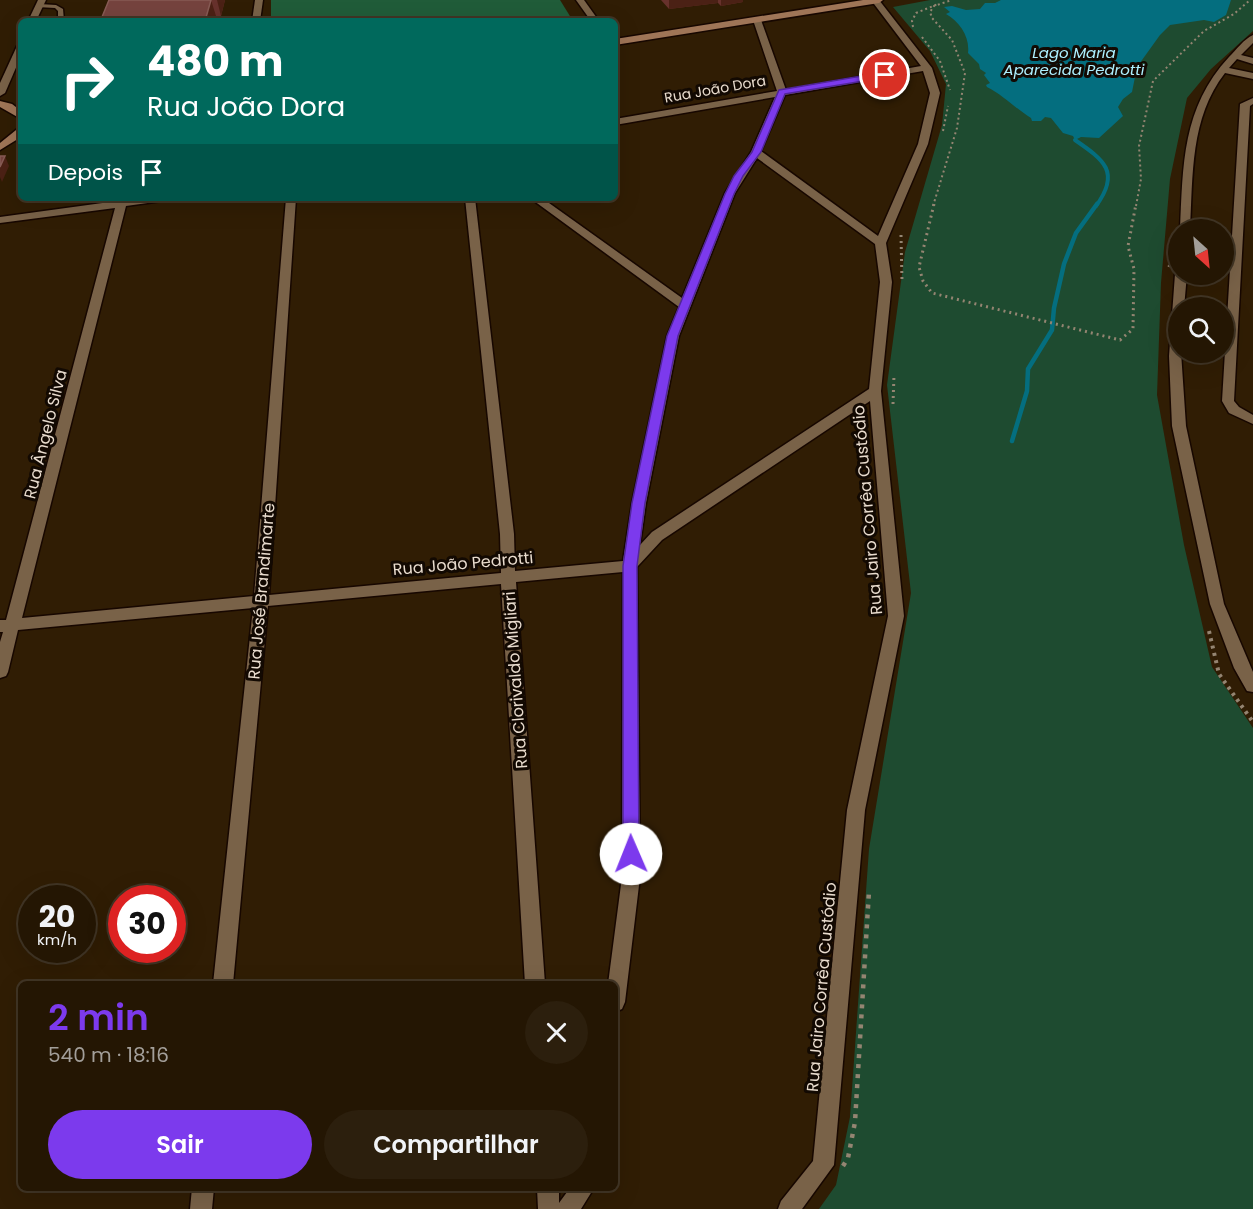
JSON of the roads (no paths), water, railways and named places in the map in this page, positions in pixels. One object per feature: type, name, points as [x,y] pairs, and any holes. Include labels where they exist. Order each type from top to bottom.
[{"type":"main road","points":[[618,33],[817,0]]},
{"type":"main road","points":[[618,42],[877,0]]},
{"type":"main road","points":[[0,104],[9,106],[18,114]]},
{"type":"main road","points":[[0,147],[18,134]]},
{"type":"street","points":[[257,18],[260,0]]},
{"type":"street","points":[[580,0],[593,18]]},
{"type":"street","points":[[756,152],[880,243],[923,144],[935,93],[927,68],[877,0]]},
{"type":"street","points":[[33,18],[40,3]]},
{"type":"street","points":[[618,981],[631,877],[630,566],[639,503],[673,336],[730,194],[739,176],[756,152],[782,92],[757,20]]},
{"type":"street","points":[[1186,219],[1195,126],[1207,92],[1223,70],[1253,38]]},
{"type":"street","points":[[0,93],[18,53]]},
{"type":"street","points":[[1235,56],[1253,61]]},
{"type":"street","name":"Rua João Dora","points":[[618,121],[927,68]]},
{"type":"street","points":[[1223,70],[1253,76]]},
{"type":"street","points":[[1253,101],[1245,104],[1228,401],[1234,411],[1253,420]]},
{"type":"street","points":[[0,220],[142,201]]},
{"type":"street","name":"Rua José Brandimarte","points":[[223,981],[261,600],[291,201]]},
{"type":"street","name":"Rua Clorivaldo Migliari","points":[[470,201],[507,534],[536,981]]},
{"type":"street","points":[[539,201],[684,305]]},
{"type":"street","name":"Rua Ângelo Silva","points":[[0,672],[6,625],[121,204]]},
{"type":"street","name":"Rua Jairo Corrêa Custódio","points":[[789,1209],[823,1166],[856,810],[896,616],[875,391],[886,282],[880,243]]},
{"type":"street","points":[[1180,285],[1175,356],[1179,426],[1217,604],[1242,668],[1253,686]]},
{"type":"street","points":[[630,566],[657,536],[875,391]]},
{"type":"street","name":"Rua João Pedrotti","points":[[6,625],[630,566]]},
{"type":"street","points":[[201,1209],[203,1191]]},
{"type":"street","points":[[548,1191],[549,1209]]},
{"type":"street","points":[[568,1209],[581,1191]]},
{"type":"lane","points":[[40,3],[61,10],[61,18]]},
{"type":"water","name":"Lago Maria Aparecida Pedrotti","points":[[1001,0],[1231,0],[1226,15],[1214,22],[1204,20],[1170,25],[1137,67],[1132,92],[1123,99],[1118,107],[1123,116],[1099,138],[1081,137],[1075,140],[1073,136],[1063,133],[1051,118],[1045,117],[1041,121],[1032,121],[987,87],[986,85],[990,83],[984,75],[986,73],[968,53],[963,31],[956,21],[946,14],[950,12],[944,7],[980,9],[985,3],[995,3]]},
{"type":"waterway","points":[[1075,140],[1094,154],[1106,168],[1107,184],[1096,206]]},
{"type":"waterway","points":[[1012,441],[1027,391],[1028,369],[1052,330],[1054,308],[1064,264],[1076,233],[1097,204]]}]
